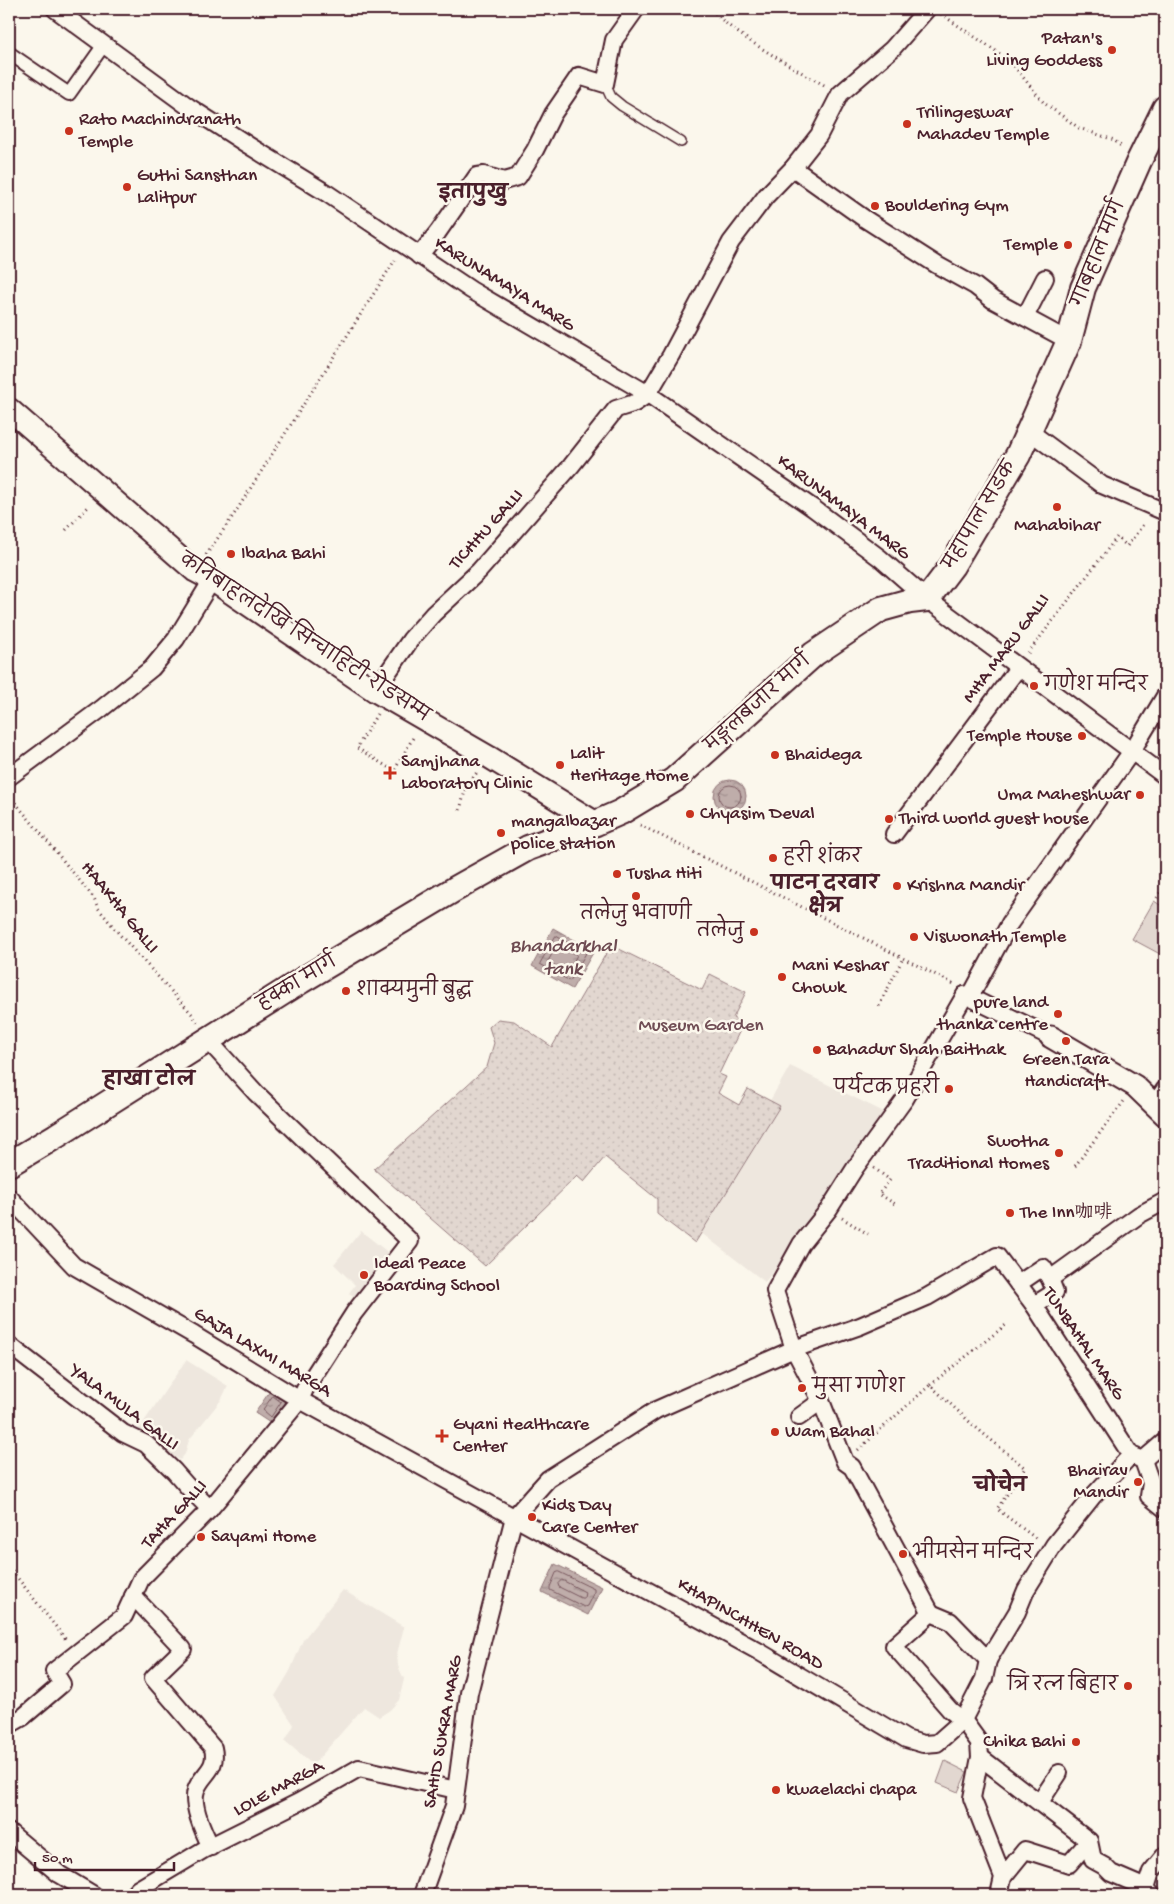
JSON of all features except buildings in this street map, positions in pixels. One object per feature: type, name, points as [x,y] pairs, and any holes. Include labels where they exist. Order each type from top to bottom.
[{"type":"main road","name":"गाबहाल मार्ग","points":[[1029,431],[1069,341],[1083,288],[1139,161],[1165,108]]},
{"type":"main road","name":"महापाल सडक","points":[[927,599],[952,566],[1018,455],[1029,431]]},
{"type":"main road","name":"मङ्गलबजार मार्ग","points":[[596,823],[621,812],[674,780],[814,654],[881,609],[910,601],[927,599]]},
{"type":"main road","name":"हक्का मार्ग","points":[[9,1164],[208,1039],[455,888],[528,848],[596,823]]},
{"type":"street","name":"KARUNAMAYA MARG","points":[[55,9],[103,46],[196,112],[328,194],[471,290],[813,508],[880,558],[927,599],[1165,776]]},
{"type":"street","points":[[419,256],[477,176],[484,175],[504,181],[518,177],[536,150],[553,114],[579,76],[605,84],[614,40],[636,9]]},
{"type":"street","points":[[641,399],[672,355],[731,242],[766,196],[793,168],[820,135],[840,94],[892,49],[927,9]]},
{"type":"street","points":[[9,53],[69,94],[103,46]]},
{"type":"street","points":[[793,168],[865,219],[937,265],[975,286],[993,300],[1069,341]]},
{"type":"street","points":[[1025,317],[1045,278]]},
{"type":"street","name":"TICHHU GALLI","points":[[381,694],[411,639],[433,614],[479,571],[571,466],[616,409],[641,399]]},
{"type":"street","name":"कनिबाहलदेखि सिन्चाहिटी रोडसम्म","points":[[9,409],[102,492],[204,575],[381,694],[489,757],[596,823]]},
{"type":"street","points":[[1029,431],[1102,485],[1161,510]]},
{"type":"street","points":[[9,777],[101,709],[152,668],[176,639],[204,575]]},
{"type":"street","name":"MHA MARU GALLI","points":[[894,834],[1018,668]]},
{"type":"street","points":[[988,1660],[950,1621],[931,1613],[852,1467],[845,1462],[821,1401],[794,1349],[774,1291],[801,1244],[829,1209],[862,1158],[905,1099],[1010,923],[1132,751],[1165,696]]},
{"type":"street","points":[[968,994],[1051,1037],[1161,1103]]},
{"type":"street","name":"TAHA GALLI","points":[[9,1725],[23,1717],[62,1684],[54,1671],[124,1616],[141,1579],[210,1509],[300,1400],[305,1389],[354,1313],[410,1241],[256,1093],[208,1039]]},
{"type":"street","name":"GAJA LAXMI MARGA","points":[[9,1197],[74,1266],[194,1335],[300,1400],[514,1517]]},
{"type":"street","points":[[1050,1279],[1139,1215],[1165,1201]]},
{"type":"street","name":"TUNBAHAL MARG","points":[[794,1349],[860,1326],[927,1296],[997,1256],[1034,1305],[1137,1458],[1151,1483],[1149,1496],[1165,1509]]},
{"type":"street","points":[[1018,1284],[1043,1267],[1055,1292],[1034,1305]]},
{"type":"street","name":"YALA MULA GALLI","points":[[9,1346],[123,1432],[146,1444],[210,1509]]},
{"type":"street","points":[[514,1517],[548,1478],[656,1410],[794,1349]]},
{"type":"street","points":[[799,1418],[821,1401]]},
{"type":"street","points":[[963,1720],[984,1679],[988,1660],[1017,1612],[1026,1590],[1051,1549],[1093,1496],[1137,1458],[1165,1441]]},
{"type":"street","name":"KHAPINCHHEN ROAD","points":[[514,1517],[758,1651],[906,1739],[923,1744],[937,1743],[963,1720]]},
{"type":"street","name":"SAHID SUKRA MARG","points":[[422,1895],[454,1806],[469,1693],[514,1517]]},
{"type":"street","points":[[133,1596],[183,1649],[153,1678],[212,1748],[215,1756],[211,1768],[196,1790],[196,1807],[211,1847]]},
{"type":"street","points":[[931,1613],[894,1646],[950,1710],[963,1720],[978,1742],[980,1757],[972,1798],[1003,1877]]},
{"type":"street","points":[[980,1757],[1089,1842],[1093,1860],[1104,1866],[1111,1873],[1149,1892],[1151,1872],[1165,1855]]},
{"type":"street","name":"LOLE MARGA","points":[[134,1895],[138,1889],[211,1847],[299,1802],[359,1768],[456,1790]]},
{"type":"street","points":[[1040,1802],[1059,1773]]},
{"type":"street","points":[[9,1832],[59,1874],[94,1895]]},
{"type":"street","points":[[999,1895],[1003,1877],[1025,1850],[1069,1864],[1089,1842]]},
{"type":"lane","points":[[605,84],[611,98],[681,142]]},
{"type":"path","points":[[712,9],[721,20],[787,65],[840,94]]},
{"type":"path","points":[[934,9],[1009,60],[1044,102],[1079,128],[1114,140],[1139,161]]},
{"type":"path","points":[[204,575],[232,516],[404,246]]},
{"type":"path","points":[[66,530],[102,492]]},
{"type":"path","name":"MHA MARU GALLI","points":[[1018,668],[1117,537],[1127,546],[1161,510]]},
{"type":"path","points":[[381,694],[357,748],[394,771],[424,719]]},
{"type":"path","points":[[460,810],[466,787],[489,757]]},
{"type":"path","name":"HAAKHA GALLI","points":[[9,795],[94,898],[98,908],[120,935],[192,1014],[208,1039]]},
{"type":"path","points":[[621,812],[642,826],[903,958],[968,994]]},
{"type":"path","points":[[1157,898],[1165,884]]},
{"type":"path","points":[[879,1006],[903,958]]},
{"type":"path","points":[[1075,1166],[1135,1086]]},
{"type":"path","points":[[862,1158],[890,1180],[879,1194],[895,1204]]},
{"type":"path","points":[[829,1209],[868,1234]]},
{"type":"path","points":[[845,1462],[930,1385],[1007,1324]]},
{"type":"path","points":[[930,1385],[973,1425],[1025,1468],[997,1508],[1051,1549]]},
{"type":"path","points":[[9,1567],[76,1652]]},
{"type":"shaded area","points":[[790,1066],[888,1114],[824,1206],[765,1282],[696,1229]]},
{"type":"shaded area","name":"Ideal Peace Boarding School","points":[[361,1231],[395,1258],[362,1301],[349,1293],[355,1285],[334,1264]]},
{"type":"shaded area","points":[[186,1360],[228,1386],[221,1400],[189,1440],[185,1454],[180,1460],[137,1432]]},
{"type":"shaded area","points":[[343,1590],[404,1627],[397,1654],[398,1666],[404,1679],[399,1700],[390,1710],[379,1717],[364,1707],[313,1765],[285,1741],[294,1725],[275,1696],[290,1671],[303,1640]]},
{"type":"green space","points":[[1154,901],[1165,908],[1165,944],[1160,954],[1132,939]]},
{"type":"green space","name":"Museum Garden","points":[[611,945],[702,990],[710,974],[746,992],[733,1018],[743,1024],[719,1074],[726,1077],[718,1093],[739,1105],[748,1089],[780,1106],[695,1243],[657,1214],[657,1199],[605,1157],[584,1182],[577,1176],[485,1266],[374,1169],[487,1067],[494,1043],[489,1027],[498,1019],[514,1021],[552,1047]]},
{"type":"green space","points":[[945,1761],[967,1772],[958,1792],[937,1783]]},
{"type":"water","points":[[730,780],[736,781],[741,785],[745,790],[745,802],[741,807],[736,811],[730,812],[724,811],[719,807],[715,802],[714,796],[715,790],[719,785],[724,781]]},
{"type":"water","name":"Bhandarkhal tank","points":[[553,928],[594,951],[572,989],[532,966]]},
{"type":"water","points":[[272,1388],[289,1400],[273,1425],[255,1413]]},
{"type":"water","points":[[555,1564],[602,1587],[588,1615],[542,1592]]},
{"type":"place","name":"Patan's Living Goddess","points":[[1112,50]]},
{"type":"place","name":"Trilingeswar Mahadev Temple","points":[[907,124]]},
{"type":"place","name":"Rato Machindranath Temple","points":[[69,131]]},
{"type":"place","name":"Guthi Sansthan Lalitpur","points":[[127,187]]},
{"type":"place","name":"Bouldering Gym","points":[[875,206]]},
{"type":"place","name":"Temple","points":[[1068,245]]},
{"type":"place","name":"Mahabihar","points":[[1057,507]]},
{"type":"place","name":"Ibaha Bahi","points":[[231,554]]},
{"type":"place","name":"गणेश मन्दिर","points":[[1034,686]]},
{"type":"place","name":"Temple House","points":[[1082,736]]},
{"type":"place","name":"Bhaidega","points":[[775,755]]},
{"type":"place","name":"Lalit Heritage Home","points":[[560,765]]},
{"type":"place","name":"Samjhana Laboratory Clinic","points":[[390,773]]},
{"type":"place","name":"Uma Maheshwar","points":[[1140,795]]},
{"type":"place","name":"Chyasim Deval","points":[[690,814]]},
{"type":"place","name":"Third world guest house","points":[[889,819]]},
{"type":"place","name":"mangalbazar police station","points":[[501,833]]},
{"type":"place","name":"हरी शंकर","points":[[773,858]]},
{"type":"place","name":"Tusha Hiti","points":[[617,874]]},
{"type":"place","name":"Krishna Mandir","points":[[897,886]]},
{"type":"place","name":"तलेजु भवाणी","points":[[636,896]]},
{"type":"place","name":"तलेजु","points":[[754,932]]},
{"type":"place","name":"Viswonath Temple","points":[[914,937]]},
{"type":"place","name":"Mani Keshar Chowk","points":[[782,977]]},
{"type":"place","name":"शाक्यमुनी बुद्ध","points":[[346,991]]},
{"type":"place","name":"pure land thanka centre","points":[[1058,1014]]},
{"type":"place","name":"Green Tara Handicraft","points":[[1066,1041]]},
{"type":"place","name":"Bahadur Shah Baithak","points":[[817,1050]]},
{"type":"place","name":"पर्यटक प्रहरी","points":[[949,1089]]},
{"type":"place","name":"Swotha Traditional Homes","points":[[1059,1153]]},
{"type":"place","name":"The Inn咖啡","points":[[1010,1213]]},
{"type":"place","name":"Ideal Peace Boarding School","points":[[364,1275]]},
{"type":"place","name":"मुसा गणेश","points":[[802,1388]]},
{"type":"place","name":"Wam Bahal","points":[[775,1432]]},
{"type":"place","name":"Gyani Healthcare Center","points":[[442,1436]]},
{"type":"place","name":"Bhairav Mandir","points":[[1138,1482]]},
{"type":"place","name":"Kids Day Care Center","points":[[532,1517]]},
{"type":"place","name":"Sayami Home","points":[[201,1537]]},
{"type":"place","name":"भीमसेन मन्दिर","points":[[903,1554]]},
{"type":"place","name":"त्रि रत्न बिहार","points":[[1128,1686]]},
{"type":"place","name":"Chika Bahi","points":[[1076,1742]]},
{"type":"place","name":"kwaelachi chapa","points":[[776,1790]]},
{"type":"district","name":"इतापुखु","points":[[473,194]]},
{"type":"district","name":"पाटन दरवार क्षेत्र","points":[[825,896]]},
{"type":"district","name":"हाखा टोल","points":[[149,1081]]},
{"type":"district","name":"चोचेन","points":[[1000,1487]]}]
